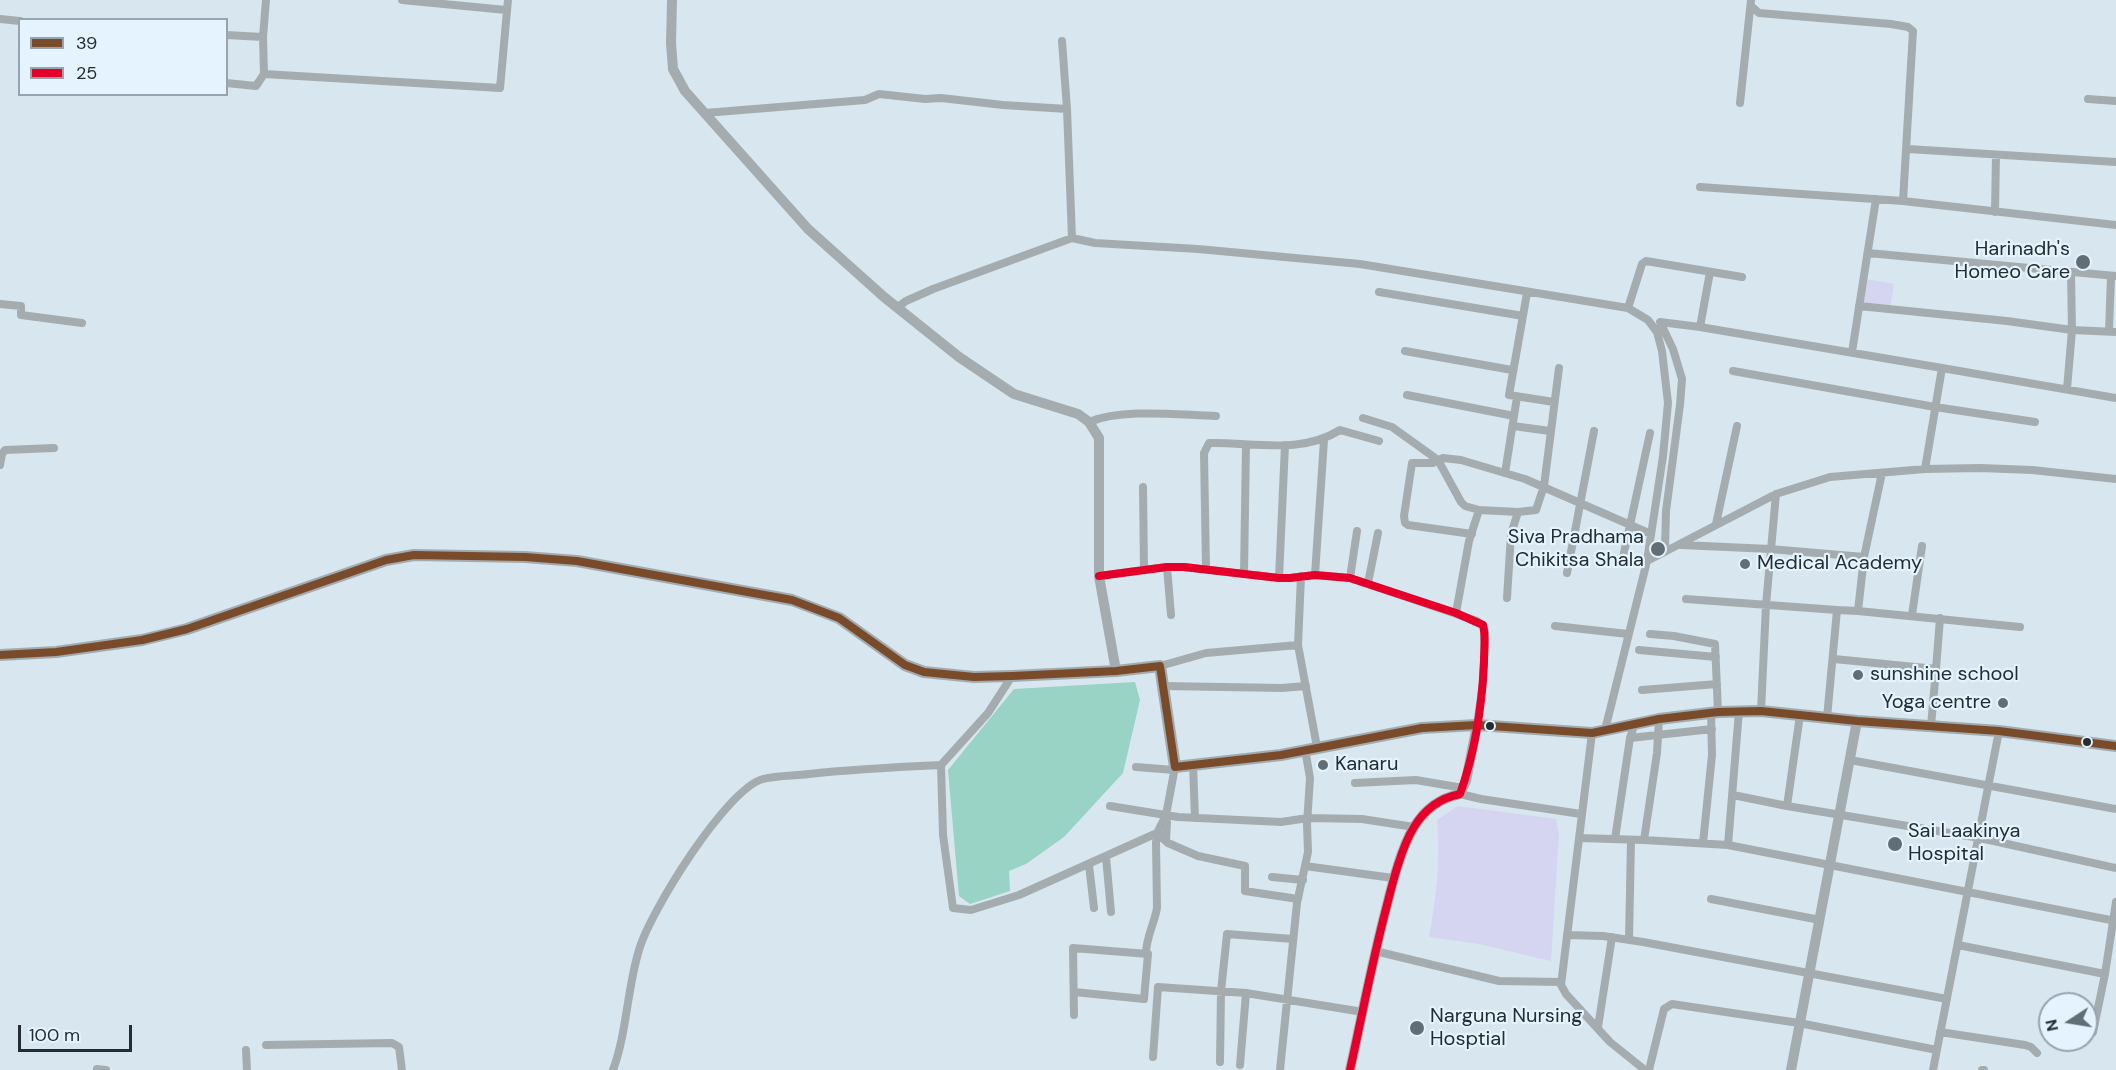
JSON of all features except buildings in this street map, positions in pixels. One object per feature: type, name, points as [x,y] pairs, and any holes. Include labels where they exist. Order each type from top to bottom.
[{"type":"main road","points":[[0,655],[56,652],[142,640],[187,628],[386,560],[414,555],[525,557],[577,561],[792,600],[839,618],[905,665],[924,672],[974,677],[1116,671],[1160,666],[1174,768],[1281,755],[1422,728],[1477,726],[1592,733],[1659,719],[1712,719],[1739,711],[1999,731],[2116,746]]},
{"type":"street","points":[[228,83],[256,86],[264,74],[263,37],[266,0]]},
{"type":"street","points":[[402,0],[506,10]]},
{"type":"street","points":[[264,74],[500,88],[508,0]]},
{"type":"street","points":[[672,0],[673,69],[685,91],[808,228],[959,357],[1014,394],[1078,414],[1089,422],[1099,438],[1099,576],[1116,671]]},
{"type":"street","points":[[1740,103],[1751,3]]},
{"type":"street","points":[[1751,3],[1759,12],[1891,24],[1913,31],[1904,201]]},
{"type":"street","points":[[0,19],[18,21]]},
{"type":"street","points":[[228,35],[263,37]]},
{"type":"street","points":[[1062,41],[1072,238]]},
{"type":"street","points":[[705,113],[865,100],[879,94],[1067,109]]},
{"type":"street","points":[[2088,99],[2116,101]]},
{"type":"street","points":[[1908,149],[2116,162]]},
{"type":"street","points":[[1995,212],[1996,155]]},
{"type":"street","points":[[1700,187],[1904,201],[2116,225]]},
{"type":"street","points":[[1852,352],[1876,199]]},
{"type":"street","points":[[898,307],[933,289],[1072,238],[1095,243],[1198,249],[1360,264],[1527,296],[1628,308],[1654,321],[1852,352],[2116,399]]},
{"type":"street","points":[[1860,306],[2072,330],[2113,332],[2113,276],[1868,253]]},
{"type":"street","points":[[1628,308],[1641,264],[1646,261],[1742,277]]},
{"type":"street","points":[[1700,327],[1710,272]]},
{"type":"street","points":[[2067,389],[2072,330],[2071,273]]},
{"type":"street","points":[[1379,292],[1524,313]]},
{"type":"street","points":[[1527,296],[1509,395],[1554,402]]},
{"type":"street","points":[[0,304],[21,306],[21,315],[82,323]]},
{"type":"street","points":[[1605,730],[1628,634],[1650,560],[1651,534],[1663,456],[1668,403],[1662,351],[1654,321]]},
{"type":"street","points":[[1654,321],[1673,350],[1682,379],[1666,511],[1664,552]]},
{"type":"street","points":[[1405,351],[1512,370]]},
{"type":"street","points":[[1363,418],[1392,427],[1423,447],[1438,460],[1465,506],[1479,510],[1518,512],[1536,510],[1544,486],[1559,368]]},
{"type":"street","points":[[1925,469],[1942,368]]},
{"type":"street","points":[[1733,371],[1935,407],[2035,422]]},
{"type":"street","points":[[1407,395],[1550,431]]},
{"type":"street","points":[[1505,473],[1517,397]]},
{"type":"street","points":[[1089,422],[1104,416],[1128,414],[1216,416]]},
{"type":"street","points":[[1716,524],[1737,426]]},
{"type":"street","points":[[1206,568],[1204,453],[1209,443],[1285,445],[1324,440],[1340,430],[1379,441]]},
{"type":"street","points":[[1567,573],[1594,431]]},
{"type":"street","points":[[1622,562],[1650,433]]},
{"type":"street","points":[[1315,574],[1324,440]]},
{"type":"street","points":[[1244,574],[1246,445]]},
{"type":"street","points":[[1279,578],[1285,445]]},
{"type":"street","points":[[0,465],[2,453],[5,450],[54,448]]},
{"type":"street","points":[[1472,534],[1405,523],[1404,516],[1412,463],[1433,463],[1443,458],[1461,460],[1505,473],[1544,486],[1651,534]]},
{"type":"street","points":[[1650,560],[1776,494],[1830,477],[1925,469],[1980,468],[2032,470],[2116,479]]},
{"type":"street","points":[[1858,611],[1864,557],[1882,473]]},
{"type":"street","points":[[1143,487],[1144,570]]},
{"type":"street","points":[[1761,711],[1766,605],[1776,494]]},
{"type":"street","points":[[1456,613],[1469,541],[1479,510]]},
{"type":"street","points":[[1507,598],[1511,534],[1518,512]]},
{"type":"street","points":[[1350,578],[1357,531]]},
{"type":"street","points":[[1368,583],[1378,532]]},
{"type":"street","points":[[1681,544],[1864,557]]},
{"type":"street","points":[[1912,615],[1922,546]]},
{"type":"street","points":[[1099,576],[1167,567],[1206,568],[1279,578],[1315,574],[1350,578],[1456,613],[1484,625],[1483,683],[1466,782],[1461,791],[1445,796],[1435,803],[1414,827],[1394,878],[1375,951],[1350,1070]]},
{"type":"street","points":[[1167,567],[1171,615]]},
{"type":"street","points":[[1280,1070],[1298,899],[1308,852],[1311,748],[1306,686],[1298,645],[1301,576]]},
{"type":"street","points":[[1686,599],[1912,615],[2020,627]]},
{"type":"street","points":[[1827,718],[1837,610]]},
{"type":"street","points":[[1931,726],[1940,618]]},
{"type":"street","points":[[1555,626],[1628,634]]},
{"type":"street","points":[[1650,634],[1713,643],[1716,646],[1717,684],[1712,719],[1712,755],[1703,843]]},
{"type":"street","points":[[1160,666],[1206,653],[1298,645]]},
{"type":"street","points":[[1639,650],[1716,657]]},
{"type":"street","points":[[1834,659],[1936,669]]},
{"type":"street","points":[[1012,676],[988,713],[941,765],[943,835],[953,908],[971,910],[1019,895],[1106,857],[1161,837],[1198,856],[1245,866],[1245,891],[1298,899]]},
{"type":"street","points":[[1642,690],[1717,684]]},
{"type":"street","points":[[1164,686],[1282,688],[1306,686]]},
{"type":"street","points":[[1728,845],[1739,711]]},
{"type":"street","points":[[1787,806],[1800,715]]},
{"type":"street","points":[[1644,840],[1657,753],[1659,719]]},
{"type":"street","points":[[1630,738],[1657,735],[1712,719]]},
{"type":"street","points":[[1791,1070],[1857,721]]},
{"type":"street","points":[[1615,839],[1630,738],[1635,723]]},
{"type":"street","points":[[1933,1070],[1999,731]]},
{"type":"street","points":[[1592,733],[1561,982],[1566,994],[1610,1042],[1647,1070],[1664,1009],[1672,1004],[1799,1023],[1936,1050]]},
{"type":"street","points":[[1850,760],[2116,809]]},
{"type":"street","points":[[1193,764],[1195,818]]},
{"type":"street","points":[[613,1070],[640,947],[657,910],[714,822],[748,786],[763,779],[854,769],[941,765]]},
{"type":"street","points":[[1074,992],[1144,999],[1148,954],[1146,954],[1147,935],[1157,908],[1156,842],[1161,837],[1174,768],[1136,767]]},
{"type":"street","points":[[1355,783],[1416,780],[1461,791],[1480,799],[1581,814]]},
{"type":"street","points":[[1733,795],[1980,838],[2116,868]]},
{"type":"street","points":[[1110,806],[1165,817],[1281,822],[1308,818],[1362,819],[1414,827]]},
{"type":"street","points":[[1579,838],[1728,845],[2114,921]]},
{"type":"street","points":[[1629,940],[1631,840]]},
{"type":"street","points":[[1106,857],[1111,912]]},
{"type":"street","points":[[1089,865],[1095,908]]},
{"type":"street","points":[[1305,866],[1394,878]]},
{"type":"street","points":[[1272,877],[1303,880]]},
{"type":"street","points":[[1711,899],[1820,920]]},
{"type":"street","points":[[2098,1010],[2106,974],[2116,902]]},
{"type":"street","points":[[1220,1062],[1221,991],[1227,934],[1293,939]]},
{"type":"street","points":[[1567,935],[1612,937],[1947,999]]},
{"type":"street","points":[[1598,1027],[1612,937]]},
{"type":"street","points":[[1958,945],[2106,974]]},
{"type":"street","points":[[1074,1015],[1072,948],[1146,954]]},
{"type":"street","points":[[1375,951],[1499,981],[1561,982]]},
{"type":"street","points":[[1146,986],[1246,993],[1363,1012]]},
{"type":"street","points":[[1153,1057],[1158,987]]},
{"type":"street","points":[[1240,1065],[1246,993]]},
{"type":"street","points":[[1940,1032],[2025,1045],[2037,1053]]},
{"type":"street","points":[[266,1045],[392,1043],[399,1047],[402,1070]]},
{"type":"street","points":[[246,1050],[248,1070]]},
{"type":"street","points":[[97,1069],[106,1070]]},
{"type":"shaded area","points":[[1866,279],[1894,284],[1890,309],[1862,302]]},
{"type":"shaded area","points":[[1135,682],[1140,700],[1123,773],[1064,837],[1026,864],[1009,871],[1010,891],[970,904],[959,896],[948,770],[1014,689]]},
{"type":"shaded area","points":[[1458,806],[1556,819],[1559,834],[1551,961],[1479,944],[1429,937],[1437,878],[1437,820]]},
{"type":"transit line","name":"39","points":[[0,655],[56,652],[142,640],[187,629],[386,560],[414,555],[525,557],[577,561],[792,600],[839,618],[905,665],[924,672],[974,677],[1116,671],[1160,666],[1175,767],[1281,755],[1422,728],[1477,725],[1592,733],[1659,719],[1718,712],[1761,711],[1857,721],[1999,731],[2116,746]]},
{"type":"transit line","name":"25","points":[[1099,576],[1184,567],[1279,578],[1315,575],[1350,578],[1456,613],[1483,625],[1485,643],[1482,695],[1474,745],[1465,778],[1460,794],[1440,801],[1423,815],[1405,845],[1381,929],[1350,1070]]},
{"type":"place","name":"Harinadh's Homeo Care","points":[[2083,262]]},
{"type":"place","name":"Siva Pradhama Chikitsa Shala","points":[[1658,549]]},
{"type":"place","name":"Medical Academy","points":[[1745,564]]},
{"type":"place","name":"sunshine school","points":[[1858,675]]},
{"type":"place","name":"Yoga centre","points":[[2003,703]]},
{"type":"place","name":"Kanaru","points":[[1323,765]]},
{"type":"place","name":"Sai Laakinya Hospital","points":[[1895,844]]},
{"type":"place","name":"Narguna Nursing Hosptial","points":[[1417,1028]]}]
